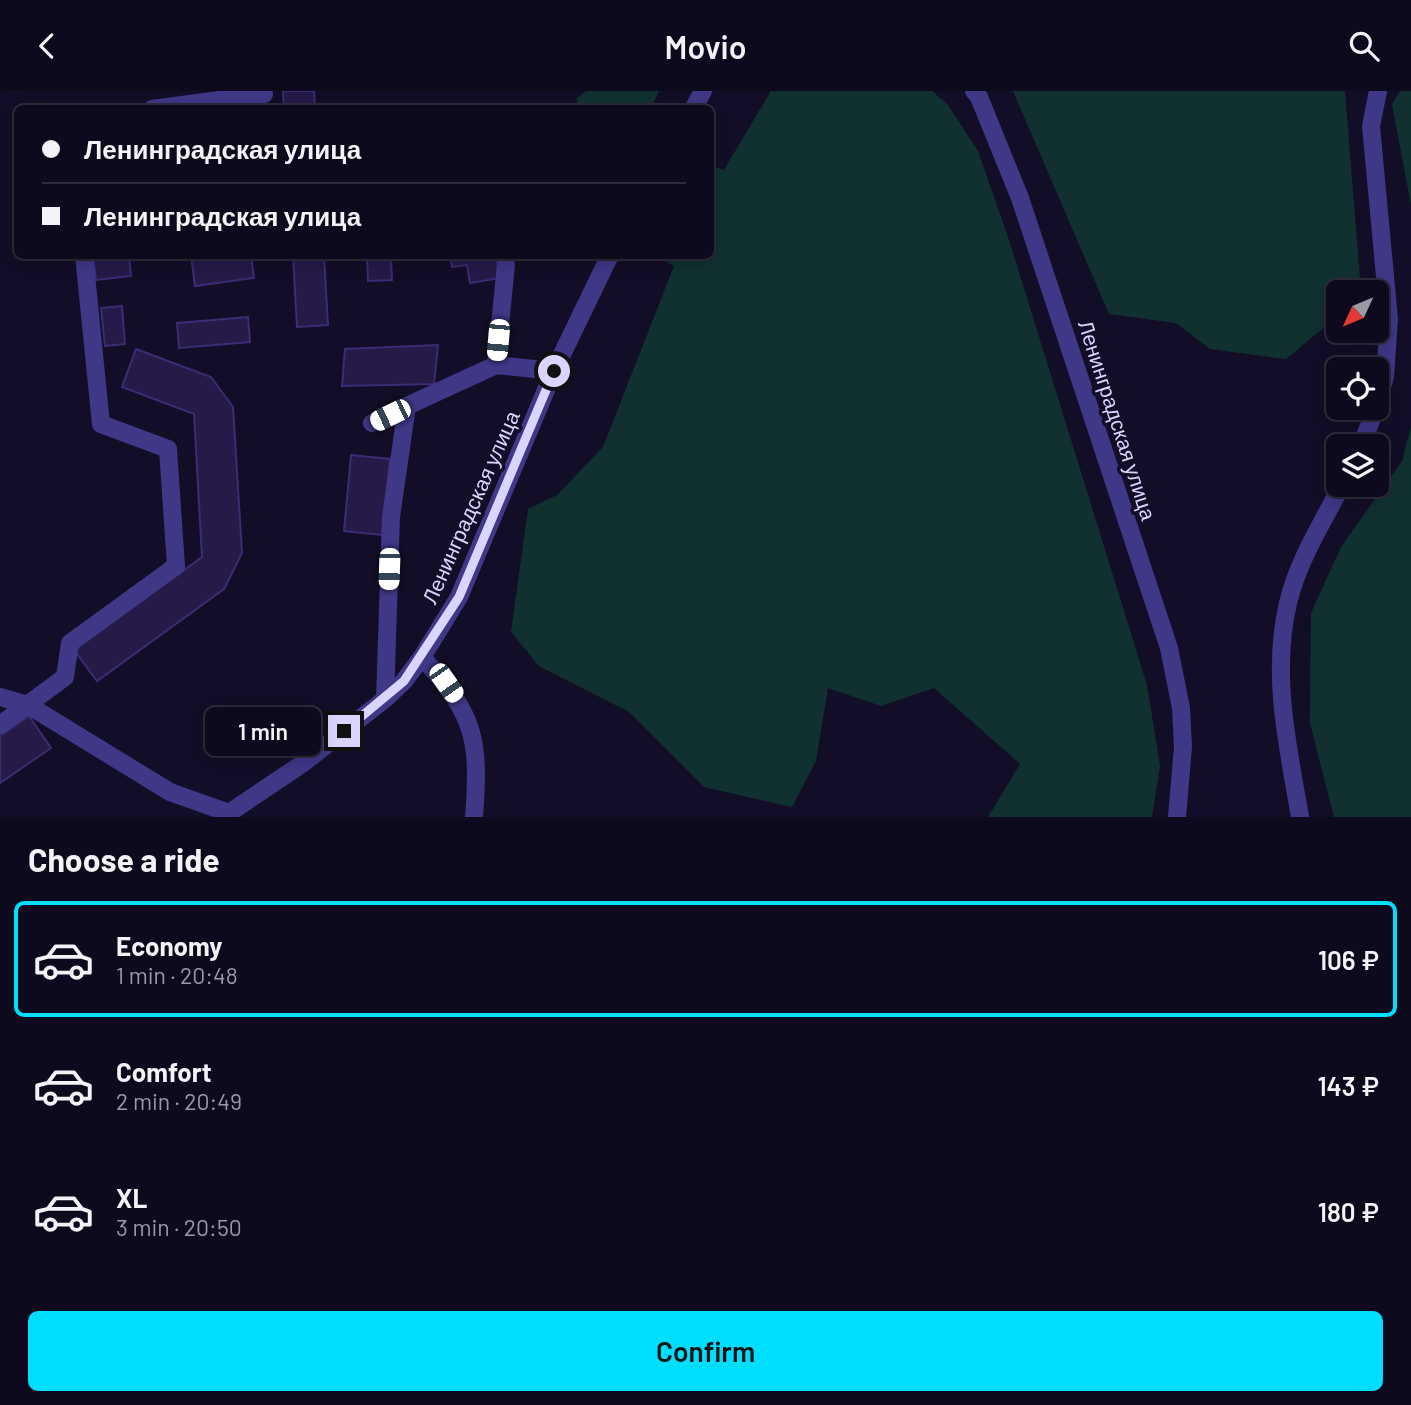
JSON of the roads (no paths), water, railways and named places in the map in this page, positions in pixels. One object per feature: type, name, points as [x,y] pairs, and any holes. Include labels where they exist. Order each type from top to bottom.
[{"type":"street","name":"Ленинградская улица","points":[[974,91],[979,97],[1020,198],[1169,648],[1181,708],[1183,773],[1177,817]]},
{"type":"street","points":[[1378,91],[1371,126],[1389,319],[1386,357]]},
{"type":"street","points":[[182,105],[264,94]]},
{"type":"street","points":[[0,725],[65,677],[70,643],[176,566],[168,449],[102,424],[84,259]]},
{"type":"street","name":"Ленинградская улица","points":[[226,815],[302,764],[385,699],[404,681],[422,657],[459,597],[554,371],[608,259]]},
{"type":"street","points":[[496,365],[506,265]]},
{"type":"street","points":[[372,423],[496,365],[554,371]]},
{"type":"street","points":[[385,699],[391,517],[407,406]]},
{"type":"street","points":[[1300,817],[1280,694],[1281,647],[1288,602],[1302,562],[1336,497]]},
{"type":"street","points":[[422,657],[446,683],[463,708],[476,746],[474,817]]},
{"type":"street","points":[[0,697],[28,705],[170,792],[226,815]]}]
